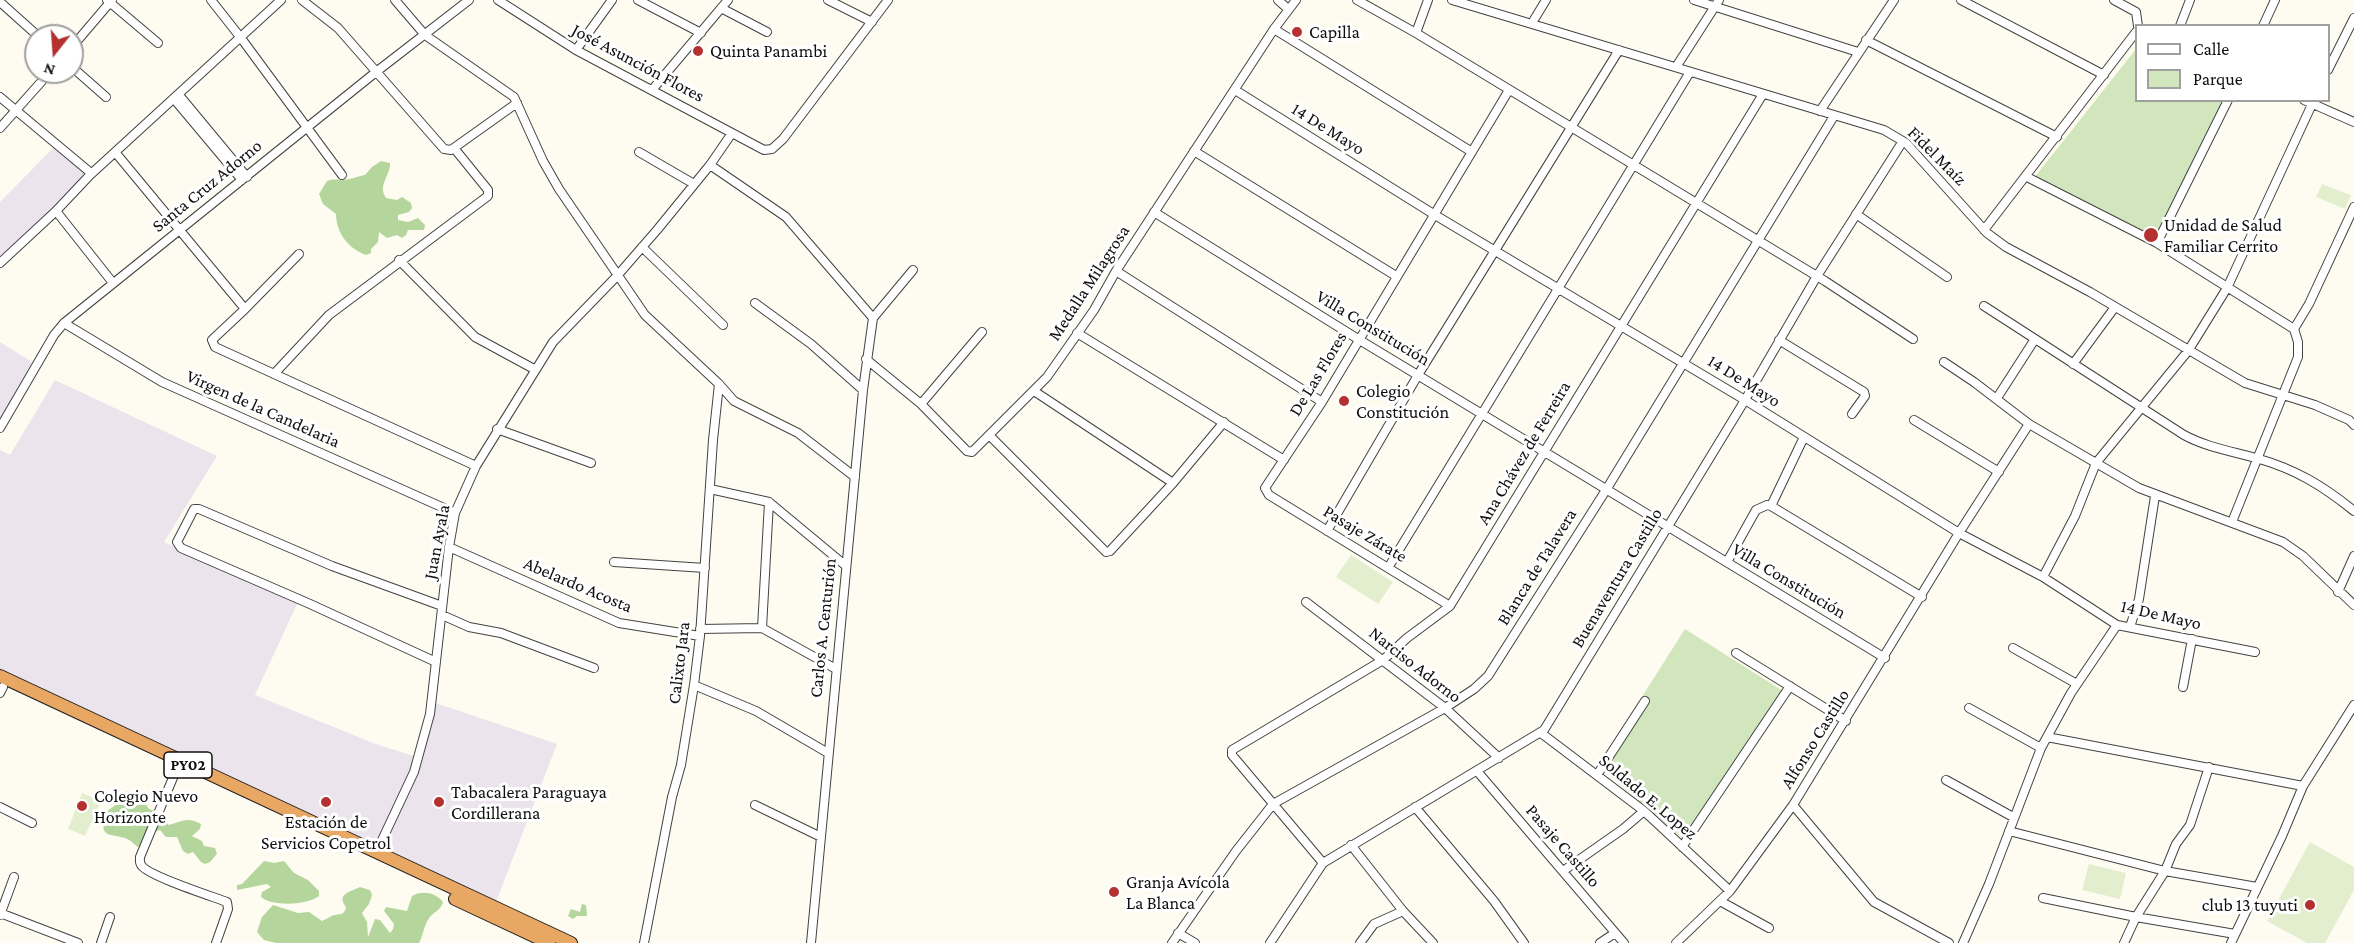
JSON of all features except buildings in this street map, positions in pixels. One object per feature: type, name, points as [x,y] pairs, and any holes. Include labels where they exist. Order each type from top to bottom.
[{"type":"highway","name":"PY02","points":[[1,685],[571,943]]},
{"type":"highway","name":"PY02","points":[[1,685],[549,943]]},
{"type":"street","points":[[211,0],[342,175]]},
{"type":"street","points":[[0,263],[57,212],[91,173],[281,0]]},
{"type":"street","points":[[302,0],[338,28],[444,149],[453,148],[517,103]]},
{"type":"street","points":[[395,0],[425,35],[510,92],[554,180],[645,315],[719,384],[734,401],[798,433],[855,477]]},
{"type":"street","name":"Santa Cruz Adorno","points":[[0,428],[45,348],[64,323],[469,0]]},
{"type":"street","name":"José Asunción Flores","points":[[498,0],[576,50],[764,150],[771,149],[783,139],[872,22]]},
{"type":"street","points":[[576,50],[612,0]]},
{"type":"street","points":[[638,0],[701,33]]},
{"type":"street","points":[[652,90],[728,0]]},
{"type":"street","points":[[828,0],[872,22],[888,0]]},
{"type":"street","points":[[1278,0],[1288,9]]},
{"type":"street","name":"Medalla Milagrosa","points":[[866,359],[921,404],[970,452],[990,436],[1047,377],[1094,309],[1116,271],[1274,29],[1296,0]]},
{"type":"street","points":[[1357,0],[1416,33],[1817,276],[1913,339]]},
{"type":"street","points":[[1416,33],[1428,0]]},
{"type":"street","name":"Fidel Maíz","points":[[1452,0],[1884,130],[1903,141],[1984,230],[2006,247],[2245,383],[2315,405],[2349,420],[2354,425]]},
{"type":"street","points":[[1532,23],[1546,0]]},
{"type":"street","points":[[1694,0],[1717,3],[1858,52]]},
{"type":"street","points":[[1820,111],[1894,0]]},
{"type":"street","points":[[1961,0],[2104,75]]},
{"type":"street","points":[[2115,0],[2136,12],[2138,24]]},
{"type":"street","points":[[2181,24],[2190,0]]},
{"type":"street","points":[[2264,24],[2275,0]]},
{"type":"street","points":[[84,32],[110,1],[158,43]]},
{"type":"street","points":[[0,2],[25,24]]},
{"type":"street","points":[[1676,68],[1717,3]]},
{"type":"street","points":[[722,8],[768,32]]},
{"type":"street","points":[[2330,66],[2354,18]]},
{"type":"street","points":[[1274,29],[1472,152]]},
{"type":"street","points":[[1984,230],[2027,177],[2135,33]]},
{"type":"street","points":[[1866,39],[2057,137]]},
{"type":"street","points":[[1327,531],[1419,375],[1620,50]]},
{"type":"street","points":[[1388,568],[1690,72]]},
{"type":"street","points":[[84,78],[106,97]]},
{"type":"street","points":[[0,128],[40,84]]},
{"type":"street","name":"14 De Mayo","points":[[1235,90],[1434,215],[1745,400],[1959,533],[2043,577],[2117,625],[2255,652]]},
{"type":"street","name":"De Las Flores","points":[[1265,488],[1322,402],[1509,90]]},
{"type":"street","name":"Ana Chávez de Ferreira","points":[[1273,804],[1232,755],[1232,750],[1383,660],[1407,638],[1450,606],[1763,94]]},
{"type":"street","points":[[0,97],[91,173]]},
{"type":"street","points":[[176,97],[244,179]]},
{"type":"street","points":[[2157,243],[2227,102]]},
{"type":"street","points":[[2043,577],[2075,516],[2096,463],[2188,351],[2227,288],[2310,102],[2354,122]]},
{"type":"street","name":"Blanca de Talavera","points":[[1172,943],[1273,804],[1445,708],[1474,689],[1488,676],[1606,490],[1834,116]]},
{"type":"street","name":"Juan Ayala","points":[[376,853],[414,772],[430,714],[449,548],[456,513],[476,466],[534,369],[553,342],[642,247],[710,165],[732,133]]},
{"type":"street","name":"Buenaventura Castillo","points":[[1270,943],[1323,863],[1351,844],[1541,733],[1668,528],[1817,276],[1903,141]]},
{"type":"street","points":[[274,374],[329,315],[399,260],[488,196],[488,190],[453,148]]},
{"type":"street","points":[[1194,151],[1396,276]]},
{"type":"street","points":[[115,152],[245,309]]},
{"type":"street","points":[[639,152],[694,184]]},
{"type":"street","points":[[710,165],[786,217],[873,318],[913,270]]},
{"type":"street","points":[[2027,177],[2157,243],[2294,329],[2298,342],[2298,357],[2232,522]]},
{"type":"street","points":[[2294,329],[2309,304],[2354,207]]},
{"type":"street","points":[[57,212],[113,283]]},
{"type":"street","name":"Villa Constitución","points":[[1154,212],[1358,339],[1884,658]]},
{"type":"street","points":[[1856,214],[1947,277]]},
{"type":"street","points":[[642,247],[723,325]]},
{"type":"street","points":[[299,254],[212,340],[212,344],[476,466]]},
{"type":"street","points":[[399,260],[475,337],[534,369]]},
{"type":"street","points":[[1116,271],[1322,402]]},
{"type":"street","points":[[755,303],[811,344],[863,390]]},
{"type":"street","points":[[1984,306],[2194,441],[2258,458],[2301,474],[2334,494],[2354,511]]},
{"type":"street","points":[[2073,364],[2115,307]]},
{"type":"street","name":"Carlos A. Centurión","points":[[811,943],[866,359],[873,318]]},
{"type":"street","name":"Virgen de la Candelaria","points":[[64,323],[162,382],[456,513]]},
{"type":"street","points":[[921,404],[982,332]]},
{"type":"street","points":[[1077,333],[1284,460]]},
{"type":"street","points":[[1997,398],[2036,339]]},
{"type":"street","points":[[1779,340],[1865,394],[1852,414]]},
{"type":"street","points":[[1944,362],[1997,398],[2029,424],[2155,495],[2283,542],[2354,605]]},
{"type":"street","name":"Calixto Jara","points":[[644,943],[672,797],[681,765],[694,685],[719,384]]},
{"type":"street","points":[[1034,391],[1173,483]]},
{"type":"street","points":[[1914,420],[1999,472]]},
{"type":"street","points":[[990,436],[1106,552],[1110,551],[1173,483],[1224,422]]},
{"type":"street","name":"Alfonso Castillo","points":[[1676,943],[1730,891],[1793,805],[1959,533],[2029,424]]},
{"type":"street","points":[[497,429],[591,463]]},
{"type":"street","points":[[1771,506],[1804,437]]},
{"type":"street","name":"Pasaje Zárate","points":[[1265,488],[1269,495],[1450,606]]},
{"type":"street","points":[[710,489],[769,502],[846,566]]},
{"type":"street","points":[[2130,627],[2139,599],[2155,495]]},
{"type":"street","points":[[762,628],[769,502]]},
{"type":"street","points":[[1727,562],[1756,510],[1767,505],[1922,597]]},
{"type":"street","points":[[436,662],[181,548],[177,542],[194,509],[199,509],[442,611],[469,627],[501,633],[594,668]]},
{"type":"street","name":"Abelardo Acosta","points":[[449,548],[619,623],[700,632]]},
{"type":"street","points":[[2338,592],[2354,556]]},
{"type":"street","points":[[614,562],[705,568]]},
{"type":"street","name":"Narciso Adorno","points":[[1306,602],[1445,708],[1499,758]]},
{"type":"street","points":[[1964,943],[2041,748],[2077,684],[2117,625]]},
{"type":"street","points":[[700,632],[762,628],[836,669]]},
{"type":"street","points":[[2183,687],[2192,639]]},
{"type":"street","points":[[2013,648],[2077,684]]},
{"type":"street","points":[[1736,652],[1846,721]]},
{"type":"street","points":[[694,685],[756,711],[828,753]]},
{"type":"street","points":[[1682,847],[1790,686]]},
{"type":"street","points":[[1598,776],[1645,701]]},
{"type":"street","points":[[2231,943],[2303,786],[2354,705]]},
{"type":"street","points":[[1969,708],[2041,748]]},
{"type":"street","name":"Soldado E. Lopez","points":[[1541,733],[1644,811],[1730,891]]},
{"type":"street","points":[[2047,737],[2303,786]]},
{"type":"street","points":[[2124,943],[2136,918],[2165,871],[2176,844],[2190,825],[2209,767]]},
{"type":"street","points":[[177,768],[140,857],[140,862],[142,868],[227,902],[228,909],[216,943]]},
{"type":"street","name":"Pasaje Castillo","points":[[1476,771],[1624,943]]},
{"type":"street","points":[[1946,780],[2013,817]]},
{"type":"street","points":[[755,804],[821,837]]},
{"type":"street","points":[[1273,804],[1323,863]]},
{"type":"street","points":[[1793,805],[1874,902],[1949,943]]},
{"type":"street","points":[[0,807],[32,823]]},
{"type":"street","points":[[1415,807],[1494,901],[1524,943]]},
{"type":"street","points":[[1563,871],[1623,829],[1644,811]]},
{"type":"street","points":[[2010,831],[2165,871],[2257,887]]},
{"type":"street","points":[[1351,844],[1403,911],[1433,943]]},
{"type":"street","points":[[14,877],[0,914],[78,943]]},
{"type":"street","points":[[2043,898],[2136,918],[2235,934]]},
{"type":"street","points":[[1720,901],[1769,928]]},
{"type":"street","points":[[1360,943],[1374,924],[1403,911]]},
{"type":"street","points":[[101,943],[110,917]]},
{"type":"street","points":[[1178,933],[1195,943]]},
{"type":"street","points":[[1600,943],[1615,933]]},
{"type":"shaded area","points":[[54,147],[89,177],[0,262],[0,202]]},
{"type":"shaded area","points":[[0,342],[32,362],[0,419]]},
{"type":"shaded area","points":[[55,380],[217,456],[164,542],[298,602],[255,695],[373,743],[420,758],[433,702],[557,744],[496,902],[0,671],[0,450],[10,455]]},
{"type":"green space","points":[[2135,50],[2135,102],[2224,102],[2155,239],[2034,178]]},
{"type":"green space","points":[[381,161],[390,163],[383,189],[386,198],[397,200],[402,197],[411,203],[412,208],[409,212],[398,215],[398,220],[408,222],[418,218],[425,225],[424,230],[408,230],[402,238],[397,235],[387,238],[379,232],[378,242],[371,249],[371,253],[366,255],[354,249],[341,234],[336,214],[323,204],[319,194],[327,181],[347,180],[365,175]]},
{"type":"green space","points":[[2322,184],[2351,195],[2345,209],[2316,197]]},
{"type":"green space","points":[[1351,555],[1393,582],[1378,604],[1336,577]]},
{"type":"green space","points":[[1685,629],[1783,691],[1702,815],[1682,838],[1598,766]]},
{"type":"green space","points":[[130,791],[140,795],[149,809],[165,814],[168,825],[188,820],[201,824],[200,829],[192,836],[202,841],[204,846],[215,848],[217,854],[205,864],[193,852],[188,854],[183,851],[177,837],[166,837],[160,830],[154,832],[141,848],[127,839],[106,833],[103,826],[107,811],[120,802],[125,792]]},
{"type":"green space","points":[[82,793],[101,801],[85,836],[68,829]]},
{"type":"green space","name":"club 13 tuyuti","points":[[2310,842],[2354,867],[2354,890],[2325,943],[2307,943],[2267,921]]},
{"type":"green space","points":[[264,861],[274,863],[284,861],[294,873],[308,880],[319,891],[319,896],[290,904],[273,902],[261,897],[262,892],[271,887],[267,884],[237,890],[237,885],[242,884]]},
{"type":"green space","points":[[2089,864],[2126,873],[2120,899],[2082,890]]},
{"type":"green space","points":[[360,887],[370,890],[372,895],[362,913],[367,922],[368,937],[375,919],[380,920],[390,933],[393,929],[394,924],[384,911],[386,907],[407,911],[412,896],[424,893],[432,894],[443,902],[425,925],[419,943],[276,943],[264,940],[257,932],[262,917],[273,905],[298,913],[309,912],[322,921],[344,912],[346,907],[343,903],[343,896]]},
{"type":"green space","points":[[582,904],[586,905],[587,916],[577,916],[573,919],[568,916],[571,909],[580,912]]},
{"type":"place","name":"Capilla","points":[[1297,32]]},
{"type":"place","name":"Quinta Panambi","points":[[698,51]]},
{"type":"place","name":"Unidad de Salud Familiar Cerrito","points":[[2151,235]]},
{"type":"place","name":"Colegio Constitución","points":[[1344,401]]},
{"type":"place","name":"Estación de Servicios Copetrol","points":[[326,802]]},
{"type":"place","name":"Tabacalera Paraguaya Cordillerana","points":[[439,802]]},
{"type":"place","name":"Colegio Nuevo Horizonte","points":[[82,806]]},
{"type":"place","name":"Granja Avícola La Blanca","points":[[1114,892]]},
{"type":"place","name":"club 13 tuyuti","points":[[2310,905]]}]
